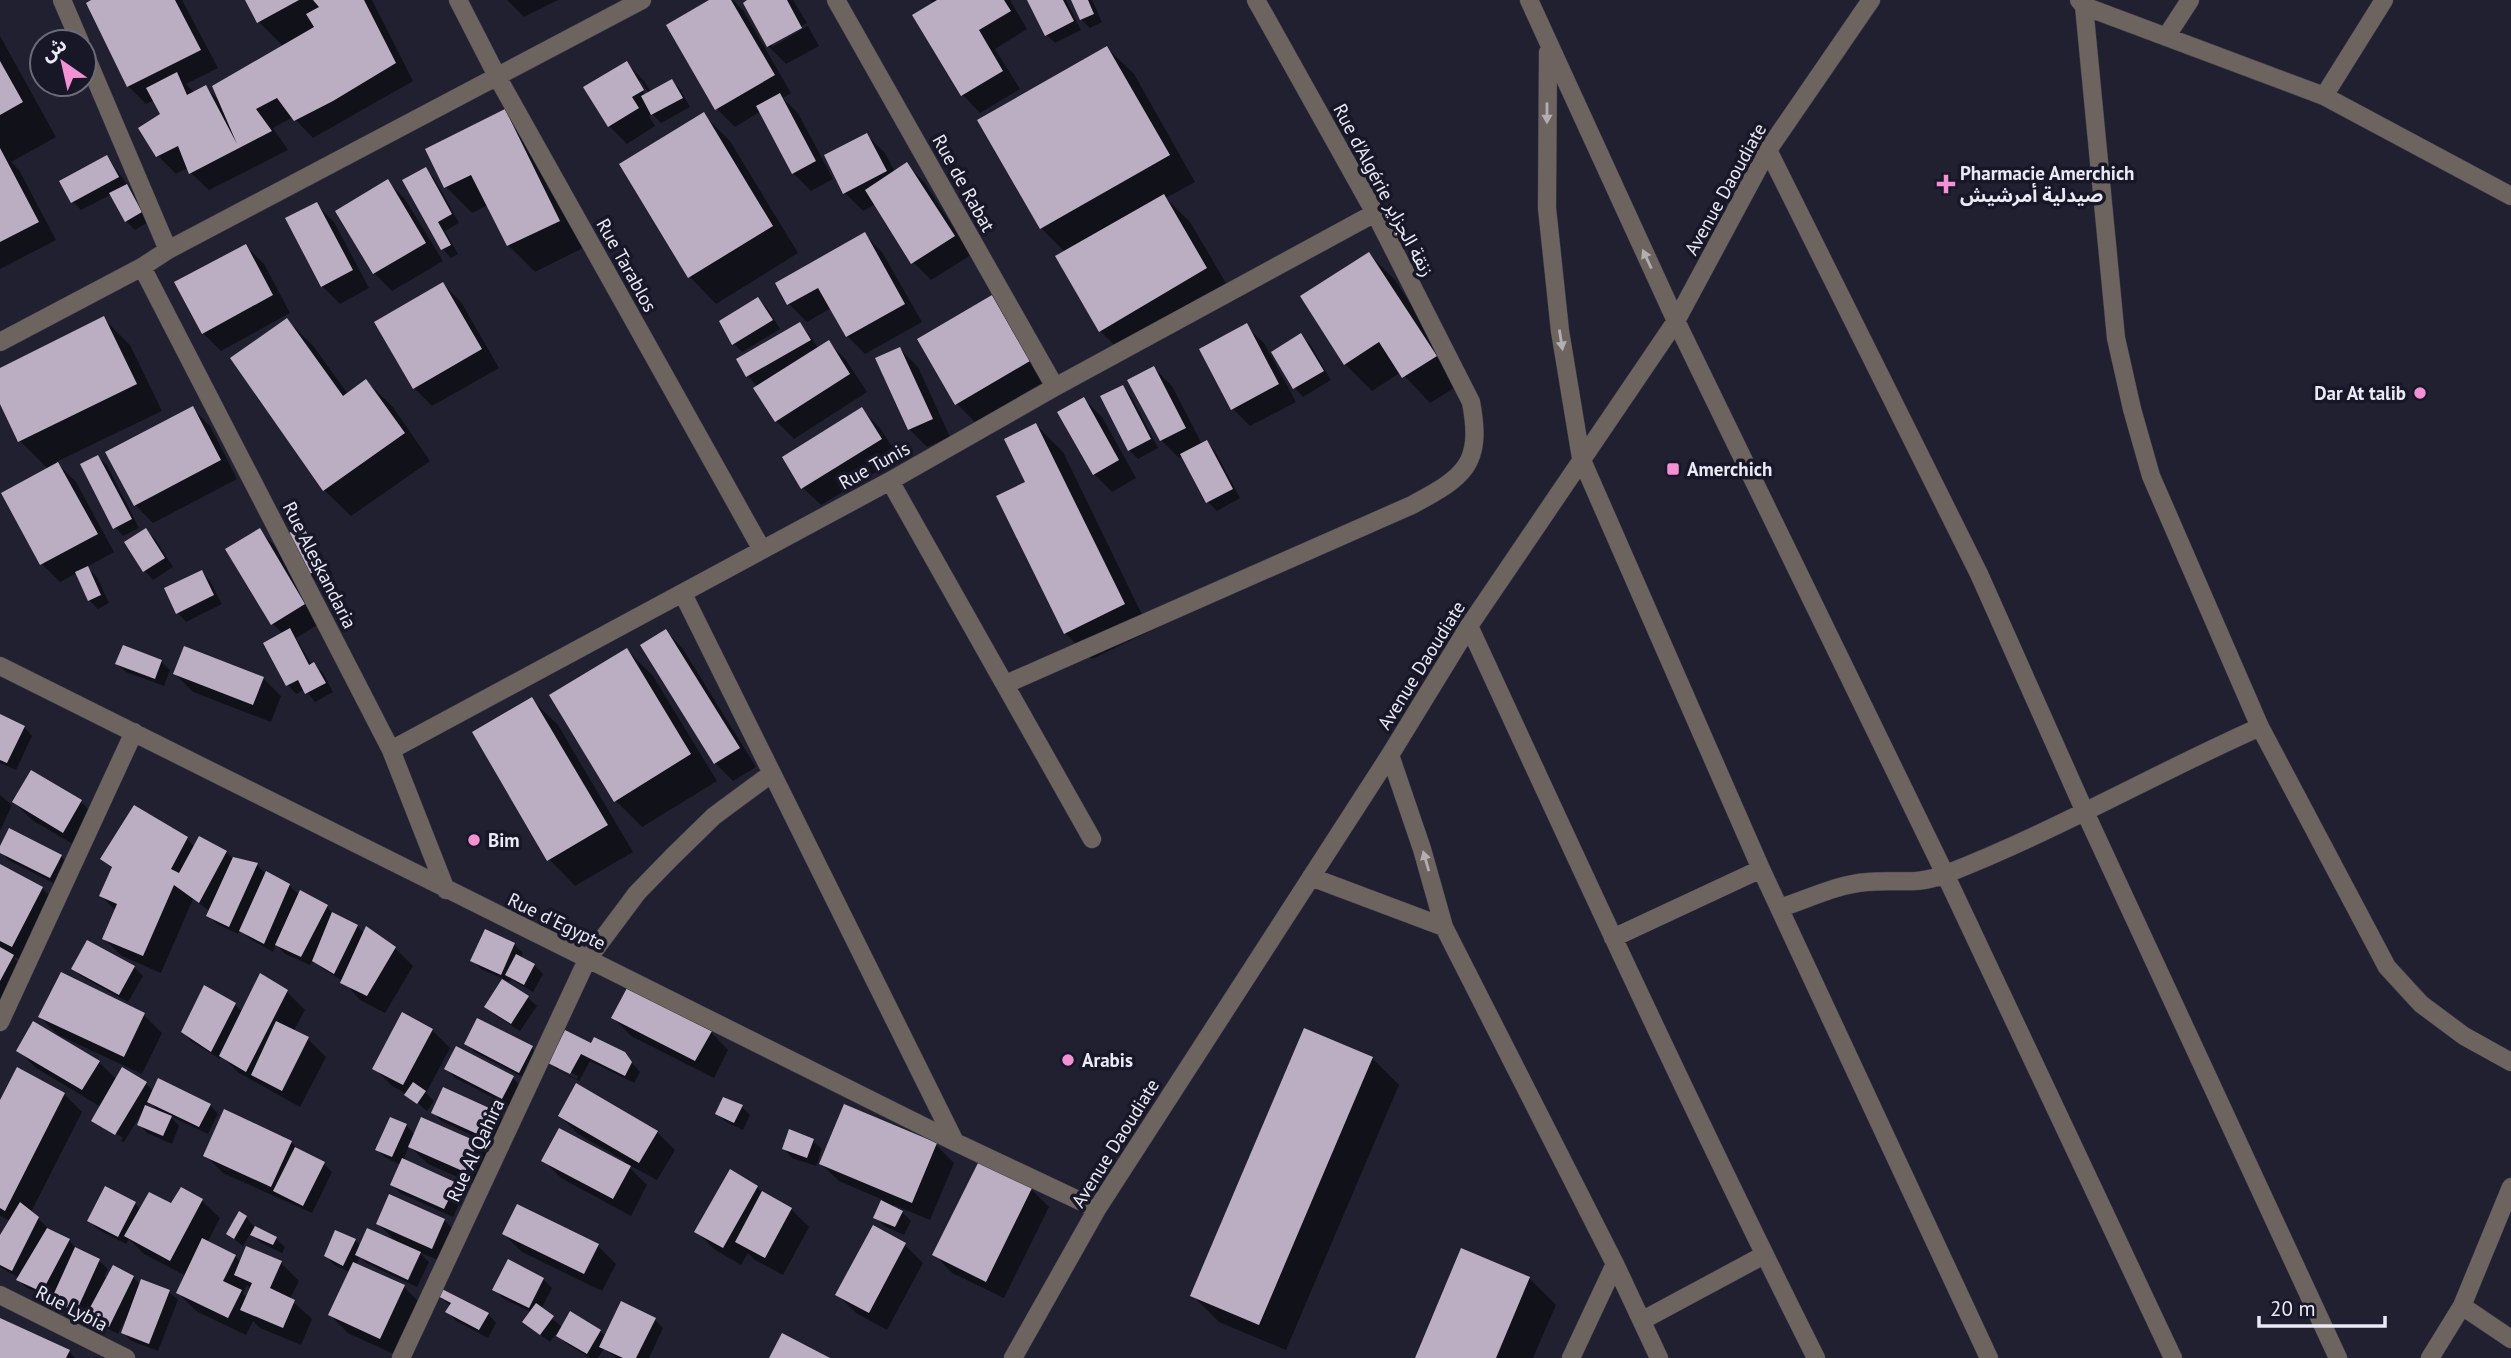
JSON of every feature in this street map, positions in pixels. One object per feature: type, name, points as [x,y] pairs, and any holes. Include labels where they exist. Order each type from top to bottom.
[{"type":"street","points":[[62,0],[74,28]]},
{"type":"street","name":"Rue Tarablos","points":[[458,0],[498,78],[761,548]]},
{"type":"street","points":[[0,342],[142,267],[168,250],[642,0]]},
{"type":"street","name":"Rue de Rabat","points":[[836,0],[1055,387]]},
{"type":"street","name":"Rue d'Algérie زنقة الجزاير","points":[[1006,684],[1412,505],[1450,485],[1466,467],[1476,445],[1471,402],[1375,213],[1256,0]]},
{"type":"street","points":[[1529,0],[1676,321],[1945,874],[2173,1358]]},
{"type":"street","name":"Avenue Daoudiate","points":[[1013,1358],[1097,1209],[1390,755],[1469,626],[1676,321],[1768,150],[1871,0]]},
{"type":"street","points":[[2166,37],[2190,0]]},
{"type":"street","points":[[2324,96],[2384,0]]},
{"type":"street","points":[[2511,196],[2324,96],[2081,3],[2116,338],[2151,475],[2260,727],[2387,967],[2421,1004],[2464,1036],[2511,1062]]},
{"type":"street","points":[[1548,45],[1547,208],[1560,331],[1581,458],[1761,869],[1989,1358]]},
{"type":"street","points":[[98,85],[168,250]]},
{"type":"street","points":[[1768,150],[1979,574],[2085,812],[2338,1358]]},
{"type":"street","name":"Rue Tunis","points":[[391,750],[683,594],[761,548],[890,481],[1055,387],[1375,213]]},
{"type":"street","name":"Rue Aleskandaria","points":[[142,267],[391,750],[446,890]]},
{"type":"street","points":[[890,481],[1092,839]]},
{"type":"street","points":[[683,594],[955,1143]]},
{"type":"street","points":[[1469,626],[1613,938],[1816,1358]]},
{"type":"street","name":"Rue d'Egypte","points":[[0,666],[955,1143],[1097,1209]]},
{"type":"street","points":[[1780,908],[1850,885],[1867,882],[1919,883],[1945,874],[2085,812],[2193,757],[2260,727]]},
{"type":"street","points":[[0,1022],[134,732]]},
{"type":"street","points":[[1390,755],[1422,849],[1444,927],[1643,1320],[1659,1358]]},
{"type":"street","name":"Rue Al Qahira","points":[[401,1358],[587,960],[637,893],[672,857],[714,816],[771,774]]},
{"type":"street","points":[[1613,938],[1761,869]]},
{"type":"street","points":[[1311,877],[1444,927]]},
{"type":"street","points":[[2430,1358],[2462,1306],[2511,1187]]},
{"type":"street","points":[[1643,1320],[1764,1255]]},
{"type":"street","points":[[1571,1358],[1615,1264]]},
{"type":"street","name":"Rue Lybia","points":[[0,1295],[126,1358]]},
{"type":"street","points":[[2462,1306],[2511,1339]]},
{"type":"building","points":[[91,0],[175,0],[201,50],[127,87],[86,3]]},
{"type":"building","points":[[245,0],[299,0],[257,23]]},
{"type":"building","points":[[313,0],[364,0],[396,63],[294,121],[277,98],[256,109],[272,131],[189,174],[178,146],[156,157],[138,128],[160,114],[146,88],[177,72],[187,95],[206,85],[237,144],[212,86],[314,27],[306,14],[319,7]]},
{"type":"building","points":[[709,0],[731,0],[775,75],[715,110],[666,25]]},
{"type":"building","points":[[747,0],[787,0],[802,28],[767,47],[743,3]]},
{"type":"building","points":[[937,0],[1004,0],[1011,11],[979,30],[1003,71],[961,96],[912,15]]},
{"type":"building","points":[[1027,0],[1063,0],[1074,21],[1045,36]]},
{"type":"building","points":[[1071,0],[1088,0],[1094,14],[1080,20]]},
{"type":"building","points":[[1107,46],[1170,155],[1040,229],[977,120]]},
{"type":"building","points":[[0,61],[23,102],[0,115]]},
{"type":"building","points":[[627,61],[644,90],[632,97],[639,108],[608,127],[583,87]]},
{"type":"building","points":[[672,79],[683,98],[651,115],[641,96]]},
{"type":"building","points":[[780,93],[816,161],[792,174],[756,106]]},
{"type":"building","points":[[505,109],[560,221],[507,246],[471,175],[444,188],[425,149]]},
{"type":"building","points":[[704,112],[773,226],[688,278],[619,164]]},
{"type":"building","points":[[867,133],[887,171],[843,194],[824,155]]},
{"type":"building","points":[[0,148],[39,222],[0,242]]},
{"type":"building","points":[[107,155],[119,177],[71,203],[59,181]]},
{"type":"building","points":[[907,162],[955,236],[911,264],[865,190]]},
{"type":"building","points":[[426,167],[452,214],[438,222],[451,245],[441,250],[402,180]]},
{"type":"building","points":[[388,179],[426,243],[373,274],[335,211]]},
{"type":"building","points":[[127,184],[142,212],[125,222],[109,193]]},
{"type":"building","points":[[1164,194],[1207,268],[1099,332],[1055,256]]},
{"type":"building","points":[[317,202],[353,270],[321,287],[285,218]]},
{"type":"building","points":[[865,232],[905,304],[846,337],[818,288],[787,305],[775,283]]},
{"type":"building","points":[[246,244],[273,295],[202,334],[174,282]]},
{"type":"building","points":[[1369,252],[1437,356],[1402,378],[1379,342],[1344,365],[1300,296]]},
{"type":"building","points":[[443,282],[482,349],[413,389],[374,322]]},
{"type":"building","points":[[992,295],[1030,361],[955,405],[917,339]]},
{"type":"building","points":[[758,297],[773,320],[732,345],[719,321]]},
{"type":"building","points":[[104,316],[137,384],[18,442],[0,404],[0,368]]},
{"type":"building","points":[[287,318],[343,396],[366,379],[405,433],[323,491],[230,358]]},
{"type":"building","points":[[800,322],[811,340],[746,377],[736,359]]},
{"type":"building","points":[[1247,323],[1279,384],[1231,410],[1199,349]]},
{"type":"building","points":[[1301,333],[1324,371],[1293,389],[1271,352]]},
{"type":"building","points":[[829,340],[850,374],[775,422],[753,388]]},
{"type":"building","points":[[900,347],[933,419],[908,430],[875,358]]},
{"type":"building","points":[[1154,366],[1186,428],[1160,441],[1127,380]]},
{"type":"building","points":[[1123,385],[1151,439],[1128,451],[1100,396]]},
{"type":"building","points":[[1084,397],[1119,460],[1093,475],[1057,412]]},
{"type":"building","points":[[193,406],[221,460],[134,506],[105,452]]},
{"type":"building","points":[[862,407],[882,439],[801,489],[782,457]]},
{"type":"building","points":[[1036,423],[1125,604],[1064,634],[996,496],[1025,482],[1004,439]]},
{"type":"building","points":[[1207,440],[1233,489],[1206,503],[1180,454]]},
{"type":"building","points":[[98,455],[132,519],[113,529],[80,464]]},
{"type":"building","points":[[58,462],[98,534],[40,565],[1,493]]},
{"type":"building","points":[[303,526],[325,566],[308,575],[285,535]]},
{"type":"building","points":[[146,528],[165,558],[143,572],[124,542]]},
{"type":"building","points":[[260,528],[305,604],[271,625],[225,549]]},
{"type":"building","points":[[88,566],[101,595],[88,601],[75,572]]},
{"type":"building","points":[[202,570],[214,595],[176,614],[164,588]]},
{"type":"building","points":[[290,628],[309,665],[314,662],[326,683],[305,694],[298,680],[286,686],[263,643]]},
{"type":"building","points":[[666,629],[740,748],[714,764],[640,645]]},
{"type":"building","points":[[123,645],[162,660],[155,679],[115,664]]},
{"type":"building","points":[[184,646],[264,677],[253,705],[173,674]]},
{"type":"building","points":[[627,648],[691,754],[614,802],[549,695]]},
{"type":"building","points":[[532,697],[608,825],[547,861],[472,732]]},
{"type":"building","points":[[0,714],[25,726],[7,763],[0,760]]},
{"type":"building","points":[[31,770],[82,800],[63,833],[12,802]]},
{"type":"building","points":[[134,805],[188,837],[171,869],[179,873],[199,836],[227,851],[199,903],[174,885],[143,956],[102,939],[117,904],[99,896],[112,867],[100,859]]},
{"type":"building","points":[[9,828],[62,855],[50,878],[0,853],[0,846]]},
{"type":"building","points":[[233,857],[258,863],[229,927],[206,916]]},
{"type":"building","points":[[0,864],[43,887],[12,947],[0,941]]},
{"type":"building","points":[[266,871],[290,884],[264,944],[239,931]]},
{"type":"building","points":[[300,890],[328,905],[301,957],[275,945]]},
{"type":"building","points":[[332,912],[358,925],[334,974],[312,961]]},
{"type":"building","points":[[366,926],[396,947],[367,996],[340,983]]},
{"type":"building","points":[[485,929],[515,943],[501,975],[470,961]]},
{"type":"building","points":[[87,940],[135,966],[119,995],[71,969]]},
{"type":"building","points":[[0,947],[14,955],[0,981]]},
{"type":"building","points":[[516,954],[535,964],[524,985],[505,975]]},
{"type":"building","points":[[61,972],[145,1013],[124,1057],[38,1017]]},
{"type":"building","points":[[260,973],[288,990],[246,1072],[219,1056]]},
{"type":"building","points":[[502,979],[529,996],[511,1024],[484,1007]]},
{"type":"building","points":[[204,985],[236,1003],[211,1052],[181,1032]]},
{"type":"building","points":[[627,988],[712,1031],[695,1061],[611,1018]]},
{"type":"building","points":[[402,1012],[433,1029],[403,1085],[372,1069]]},
{"type":"building","points":[[477,1018],[533,1046],[519,1073],[464,1044]]},
{"type":"building","points":[[33,1021],[100,1061],[82,1090],[16,1051]]},
{"type":"building","points":[[276,1021],[309,1037],[282,1091],[251,1075]]},
{"type":"building","points":[[1304,1028],[1373,1057],[1259,1325],[1190,1296]]},
{"type":"building","points":[[565,1030],[591,1043],[594,1037],[625,1052],[632,1062],[625,1076],[581,1054],[570,1074],[548,1063]]},
{"type":"building","points":[[456,1046],[514,1076],[502,1099],[444,1069]]},
{"type":"building","points":[[17,1067],[65,1093],[5,1211],[0,1208],[0,1100]]},
{"type":"building","points":[[122,1067],[147,1082],[115,1135],[91,1121]]},
{"type":"building","points":[[158,1078],[211,1104],[199,1127],[147,1102]]},
{"type":"building","points":[[413,1082],[426,1091],[417,1104],[404,1095]]},
{"type":"building","points":[[576,1083],[658,1131],[639,1163],[558,1116]]},
{"type":"building","points":[[443,1087],[498,1112],[486,1138],[431,1113]]},
{"type":"building","points":[[723,1097],[743,1105],[734,1123],[715,1114]]},
{"type":"building","points":[[844,1104],[937,1143],[912,1203],[819,1164]]},
{"type":"building","points":[[145,1105],[172,1116],[163,1136],[137,1125]]},
{"type":"building","points":[[224,1109],[292,1141],[271,1187],[203,1156]]},
{"type":"building","points":[[390,1117],[407,1124],[392,1157],[375,1150]]},
{"type":"building","points":[[421,1117],[478,1142],[465,1172],[408,1147]]},
{"type":"building","points":[[559,1128],[631,1166],[613,1199],[541,1161]]},
{"type":"building","points":[[789,1129],[814,1139],[807,1158],[782,1149]]},
{"type":"building","points":[[295,1147],[325,1162],[303,1206],[273,1191]]},
{"type":"building","points":[[402,1158],[457,1183],[444,1209],[390,1185]]},
{"type":"building","points":[[979,1161],[1032,1188],[986,1282],[932,1255]]},
{"type":"building","points":[[730,1169],[758,1186],[723,1248],[694,1232]]},
{"type":"building","points":[[105,1186],[136,1202],[118,1237],[87,1221]]},
{"type":"building","points":[[181,1187],[203,1199],[170,1261],[124,1236],[149,1192],[171,1203]]},
{"type":"building","points":[[762,1191],[792,1208],[765,1258],[735,1242]]},
{"type":"building","points":[[389,1194],[445,1219],[432,1249],[376,1224]]},
{"type":"building","points":[[881,1200],[903,1211],[895,1227],[873,1218]]},
{"type":"building","points":[[20,1202],[39,1217],[12,1271],[0,1265],[0,1235]]},
{"type":"building","points":[[517,1204],[599,1244],[584,1274],[502,1234]]},
{"type":"building","points":[[239,1211],[247,1216],[234,1239],[226,1234]]},
{"type":"building","points":[[873,1225],[906,1243],[869,1313],[835,1295]]},
{"type":"building","points":[[255,1226],[277,1237],[273,1245],[250,1235]]},
{"type":"building","points":[[47,1228],[70,1239],[42,1292],[16,1280]]},
{"type":"building","points":[[367,1228],[421,1252],[408,1280],[355,1255]]},
{"type":"building","points":[[335,1230],[356,1239],[343,1266],[324,1256]]},
{"type":"building","points":[[202,1238],[236,1255],[223,1281],[242,1290],[228,1318],[176,1293]]},
{"type":"building","points":[[246,1246],[282,1261],[270,1288],[295,1300],[283,1328],[240,1310],[252,1283],[234,1275]]},
{"type":"building","points":[[75,1247],[100,1259],[76,1312],[51,1300]]},
{"type":"building","points":[[1461,1248],[1530,1277],[1496,1358],[1415,1358]]},
{"type":"building","points":[[508,1259],[544,1278],[529,1308],[492,1290]]},
{"type":"building","points":[[353,1262],[405,1285],[380,1339],[328,1315]]},
{"type":"building","points":[[113,1265],[134,1276],[109,1327],[86,1315]]},
{"type":"building","points":[[141,1279],[170,1290],[149,1344],[121,1333]]},
{"type":"building","points":[[440,1288],[489,1313],[479,1330],[445,1312],[451,1303],[436,1295]]},
{"type":"building","points":[[621,1301],[656,1318],[636,1358],[623,1358],[599,1347]]},
{"type":"building","points":[[536,1303],[554,1316],[540,1335],[522,1322]]},
{"type":"building","points":[[570,1311],[601,1330],[587,1354],[556,1336]]},
{"type":"building","points":[[0,1318],[70,1350],[66,1358],[0,1358]]},
{"type":"building","points":[[782,1333],[830,1358],[769,1358]]},
{"type":"place","name":"Pharmacie Amerchich صيدلية أمرشيش","points":[[1946,184]]},
{"type":"place","name":"Dar At talib","points":[[2420,393]]},
{"type":"place","name":"Amerchich","points":[[1673,469]]},
{"type":"place","name":"Bim","points":[[474,840]]},
{"type":"place","name":"Arabis","points":[[1068,1060]]}]
